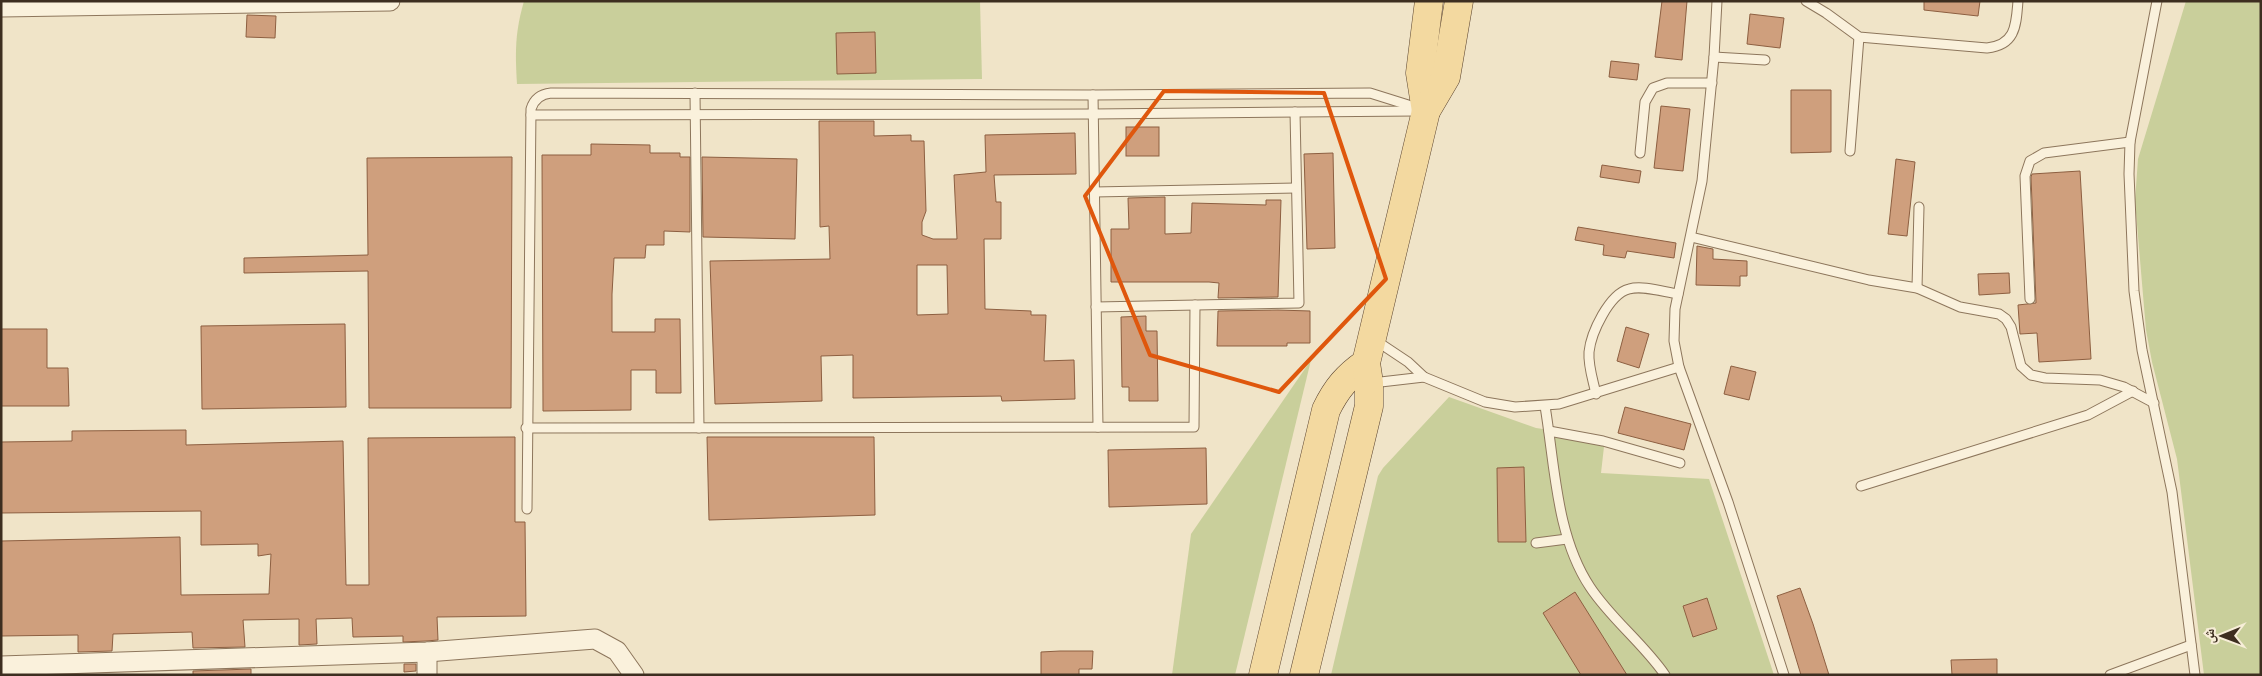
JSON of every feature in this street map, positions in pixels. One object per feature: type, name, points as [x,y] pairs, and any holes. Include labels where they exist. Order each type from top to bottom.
[{"type":"main road","points":[[1426,111],[1420,73],[1429,1]]},
{"type":"main road","points":[[1304,675],[1369,406],[1369,362],[1426,111],[1446,77],[1459,1]]},
{"type":"main road","points":[[1263,675],[1326,410],[1335,391],[1349,375],[1369,362]]},
{"type":"street","points":[[1,7],[390,1]]},
{"type":"street","points":[[1,666],[145,668],[427,652],[595,639],[617,651],[634,675]]},
{"type":"street","points":[[427,652],[427,675]]},
{"type":"lane","points":[[1717,1],[1712,83],[1702,181],[1678,294],[1674,328],[1679,367],[1728,502],[1784,675]]},
{"type":"lane","points":[[1806,1],[1859,37],[1870,40],[1994,48],[2001,45],[2012,35],[2015,28],[2018,1]]},
{"type":"lane","points":[[2157,1],[2130,142],[2129,174],[2134,291],[2142,350],[2172,492],[2195,675]]},
{"type":"lane","points":[[1850,151],[1859,37]]},
{"type":"lane","points":[[1714,57],[1764,60]]},
{"type":"lane","points":[[1640,153],[1646,102],[1653,88],[1667,83],[1712,83]]},
{"type":"lane","points":[[527,509],[526,428],[530,115],[532,104],[546,93],[1093,95],[1370,93],[1426,111]]},
{"type":"lane","points":[[695,93],[699,428]]},
{"type":"lane","points":[[1093,95],[1098,427]]},
{"type":"lane","points":[[530,115],[694,116],[1426,111]]},
{"type":"lane","points":[[1096,307],[1299,303],[1295,112]]},
{"type":"lane","points":[[2030,299],[2025,176],[2030,161],[2044,153],[2130,142]]},
{"type":"lane","points":[[1094,192],[1296,188]]},
{"type":"lane","points":[[1917,288],[1919,208]]},
{"type":"lane","points":[[1691,238],[1869,280],[1917,288],[1960,307],[1991,311],[2006,319],[2011,326],[2021,366],[2032,375],[2045,378],[2100,380],[2133,391],[2154,403]]},
{"type":"lane","points":[[1596,394],[1589,352],[1595,330],[1612,301],[1622,292],[1635,288],[1678,294]]},
{"type":"lane","points":[[526,428],[1194,427],[1195,305]]},
{"type":"lane","points":[[1369,362],[1390,350],[1424,377]]},
{"type":"lane","points":[[1369,362],[1424,377],[1485,402],[1515,407],[1545,406],[1596,394],[1679,367]]},
{"type":"lane","points":[[1861,486],[2088,415],[2133,391]]},
{"type":"lane","points":[[1545,406],[1567,539],[1581,572],[1601,602],[1644,647],[1664,675]]},
{"type":"lane","points":[[1549,431],[1603,441],[1680,463]]},
{"type":"lane","points":[[1536,543],[1567,539]]},
{"type":"lane","points":[[2110,675],[2191,645]]},
{"type":"highlighted area","points":[[1164,91],[1324,93],[1386,279],[1279,392],[1150,355],[1085,196]]},
{"type":"green space","points":[[524,1],[980,1],[982,79],[517,84],[516,42]]},
{"type":"green space","points":[[2186,1],[2261,1],[2261,675],[2204,675],[2177,459],[2152,362],[2146,330],[2135,201],[2138,159]]},
{"type":"green space","points":[[1311,360],[1235,675],[1172,675],[1191,534]]},
{"type":"green space","points":[[1449,397],[1536,428],[1605,438],[1601,473],[1709,479],[1774,675],[1331,675],[1378,476],[1383,468]]},
{"type":"building","points":[[1662,1],[1687,1],[1682,60],[1655,57]]},
{"type":"building","points":[[1924,1],[1980,1],[1978,16],[1924,10]]},
{"type":"building","points":[[1750,14],[1784,18],[1780,48],[1747,44]]},
{"type":"building","points":[[247,15],[276,16],[275,38],[246,37]]},
{"type":"building","points":[[875,32],[876,73],[837,74],[836,33]]},
{"type":"building","points":[[1611,61],[1639,64],[1637,80],[1609,77]]},
{"type":"building","points":[[1791,90],[1831,90],[1831,152],[1791,153]]},
{"type":"building","points":[[1661,106],[1690,109],[1683,171],[1654,168]]},
{"type":"building","points":[[819,121],[874,121],[874,136],[911,135],[911,141],[924,141],[926,211],[922,222],[922,235],[933,239],[957,239],[954,175],[986,172],[985,135],[1075,133],[1076,174],[994,175],[996,202],[1001,202],[1001,239],[984,239],[985,309],[1031,311],[1031,315],[1046,315],[1044,361],[1074,360],[1075,399],[1002,401],[1001,396],[853,398],[853,355],[821,356],[822,401],[715,404],[710,261],[830,259],[829,226],[820,227]],"holes":[[[917,265],[947,265],[948,314],[917,315]]]},
{"type":"building","points":[[1126,127],[1159,127],[1159,156],[1126,156]]},
{"type":"building","points":[[591,144],[650,145],[650,153],[680,153],[680,157],[690,157],[690,232],[664,231],[664,245],[646,245],[645,258],[614,258],[612,294],[612,332],[655,332],[655,319],[680,319],[681,393],[656,393],[656,370],[631,370],[631,410],[543,411],[542,155],[591,155]]},
{"type":"building","points":[[1333,153],[1335,248],[1307,249],[1304,154]]},
{"type":"building","points":[[512,157],[511,408],[369,408],[368,271],[244,273],[244,258],[368,255],[367,158]]},
{"type":"building","points":[[702,157],[797,159],[795,239],[703,237]]},
{"type":"building","points":[[1896,159],[1915,162],[1907,236],[1888,234]]},
{"type":"building","points":[[1602,165],[1641,171],[1639,183],[1600,177]]},
{"type":"building","points":[[2080,171],[2091,359],[2039,362],[2037,333],[2020,334],[2018,305],[2036,303],[2031,177],[2032,174]]},
{"type":"building","points":[[1165,197],[1165,234],[1191,233],[1192,203],[1266,205],[1266,200],[1281,200],[1278,297],[1218,298],[1219,283],[1209,282],[1111,282],[1111,229],[1129,229],[1128,198]]},
{"type":"building","points":[[1578,227],[1676,243],[1674,258],[1627,251],[1625,258],[1603,255],[1604,245],[1575,240]]},
{"type":"building","points":[[1697,246],[1713,249],[1713,259],[1747,261],[1747,276],[1740,276],[1740,286],[1696,285]]},
{"type":"building","points":[[2009,273],[2010,293],[1979,295],[1978,274]]},
{"type":"building","points":[[1218,311],[1310,311],[1310,343],[1287,343],[1287,346],[1217,346]]},
{"type":"building","points":[[1146,316],[1146,331],[1157,331],[1158,401],[1129,401],[1129,387],[1122,387],[1121,317]]},
{"type":"building","points":[[345,324],[346,407],[202,409],[201,326]]},
{"type":"building","points":[[1626,327],[1649,334],[1639,368],[1617,361]]},
{"type":"building","points":[[1,329],[47,329],[47,368],[68,368],[69,406],[1,406]]},
{"type":"building","points":[[1731,366],[1756,372],[1749,400],[1724,394]]},
{"type":"building","points":[[1625,407],[1691,424],[1684,450],[1618,433]]},
{"type":"building","points":[[186,430],[186,445],[343,441],[346,585],[369,585],[368,438],[515,437],[515,522],[525,522],[526,616],[437,617],[438,640],[403,642],[403,636],[353,637],[352,618],[316,619],[317,644],[299,645],[299,619],[243,620],[245,647],[193,648],[192,632],[113,634],[112,651],[78,652],[78,635],[1,636],[1,541],[180,537],[181,595],[269,594],[271,554],[258,556],[258,544],[201,545],[201,511],[1,513],[1,442],[72,441],[72,431]]},
{"type":"building","points":[[707,437],[874,437],[875,515],[709,520]]},
{"type":"building","points":[[1206,448],[1207,504],[1109,507],[1108,450]]},
{"type":"building","points":[[1524,467],[1526,542],[1498,542],[1497,468]]},
{"type":"building","points":[[1800,588],[1829,675],[1801,675],[1777,596]]},
{"type":"building","points":[[1575,592],[1627,675],[1581,675],[1543,613]]},
{"type":"building","points":[[1707,598],[1717,629],[1693,637],[1683,606]]},
{"type":"building","points":[[1093,651],[1092,669],[1079,669],[1079,675],[1041,675],[1041,652]]},
{"type":"building","points":[[1997,659],[1997,675],[1952,675],[1951,660]]},
{"type":"building","points":[[404,664],[416,664],[416,671],[404,672]]},
{"type":"building","points":[[251,669],[251,675],[193,675],[193,671]]}]
